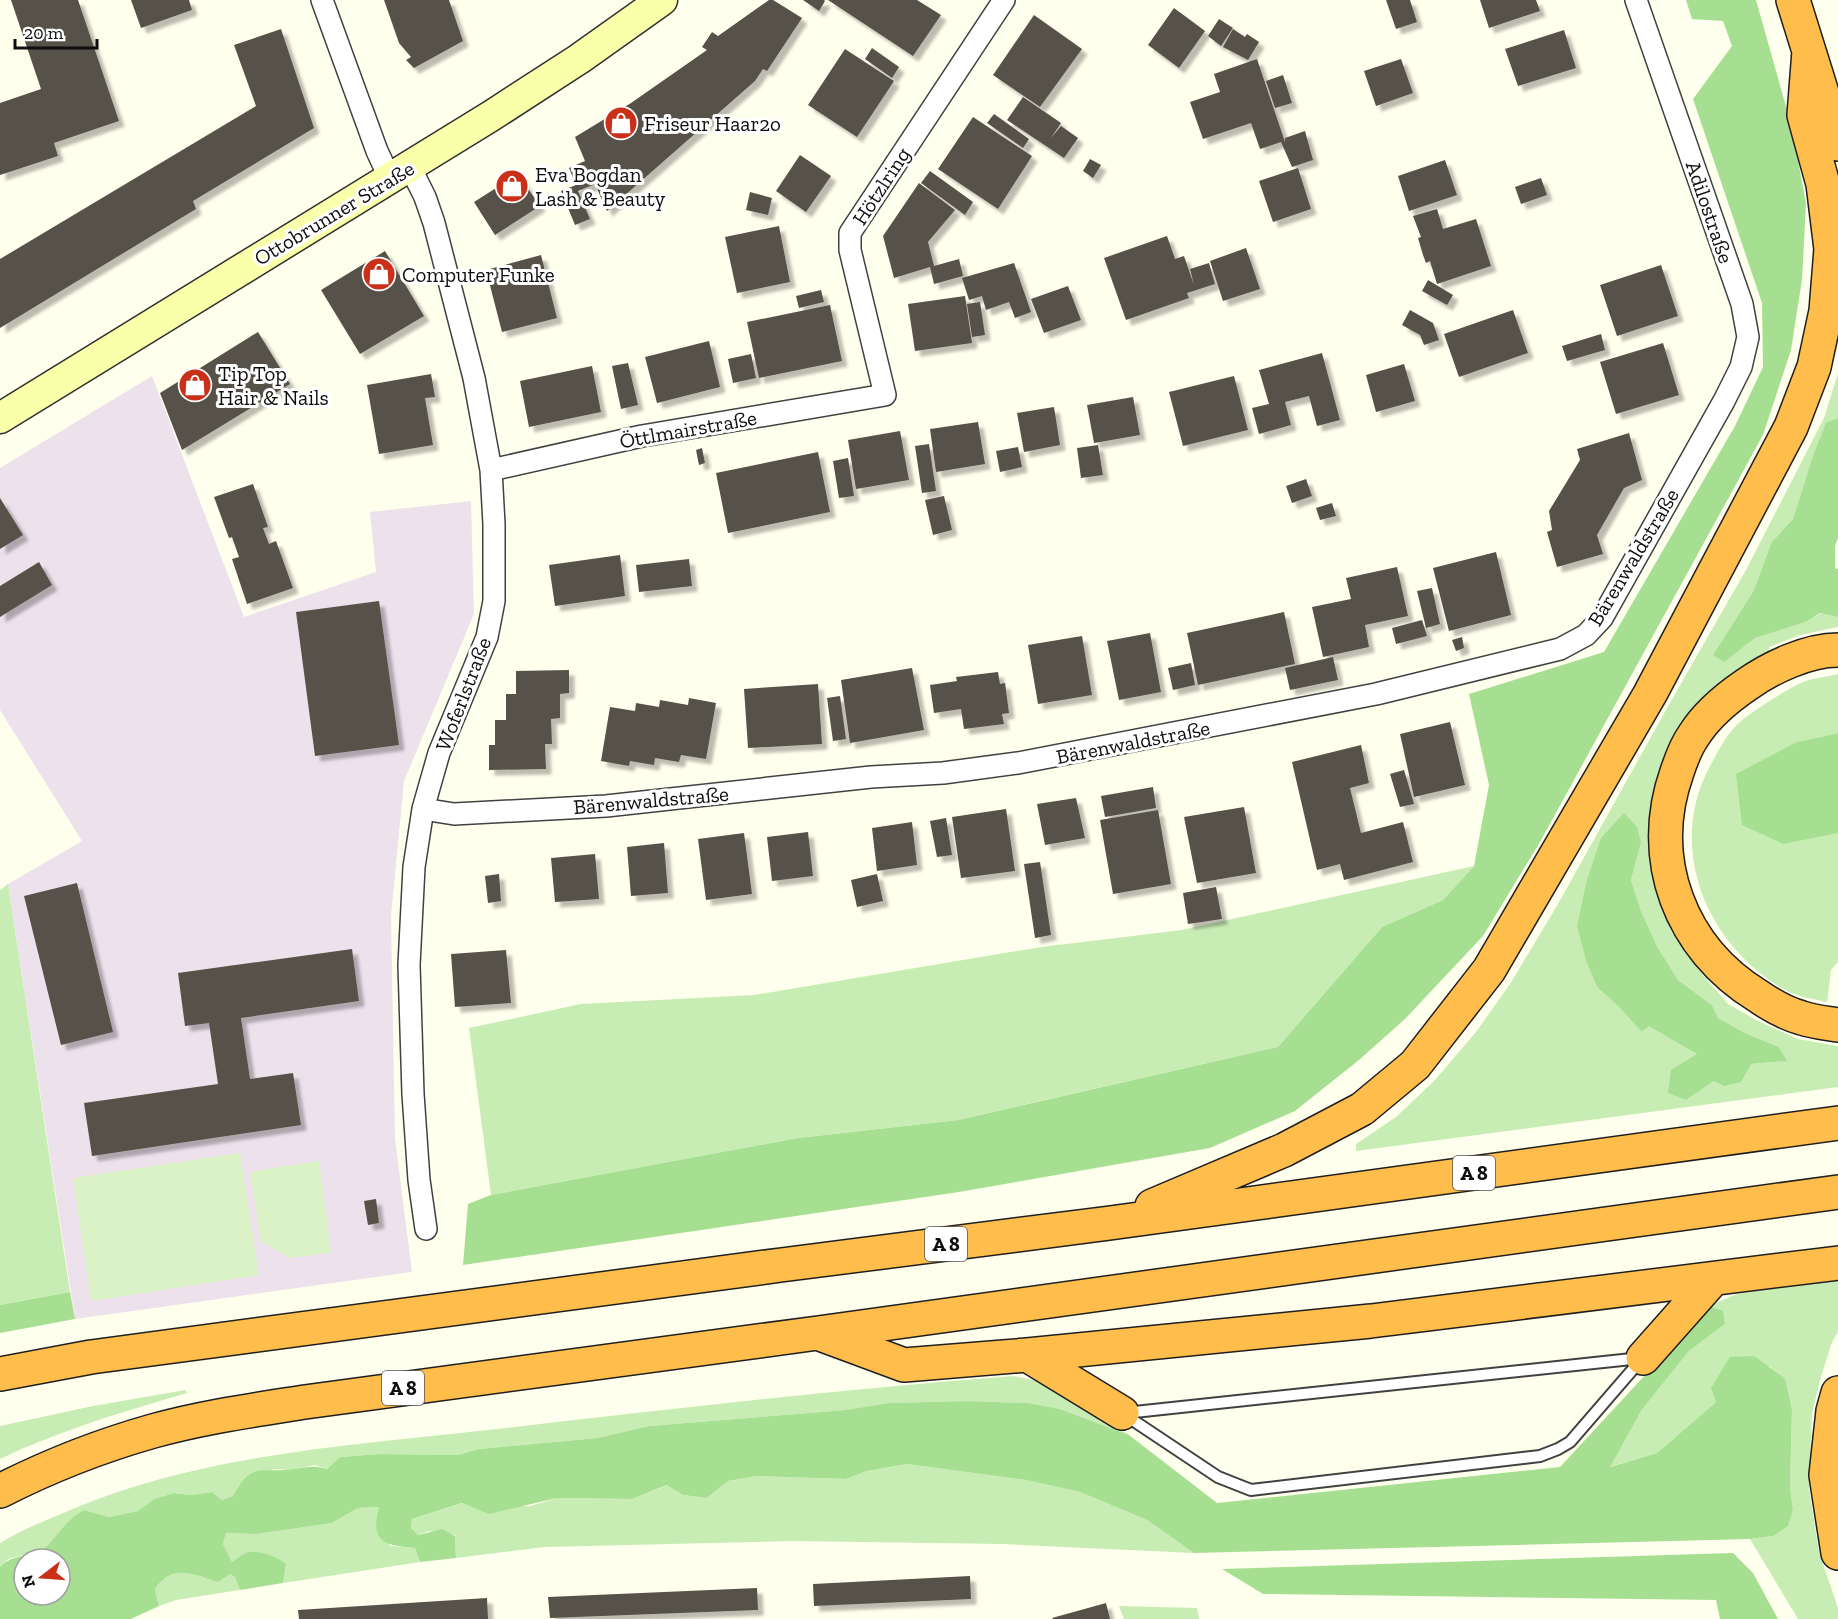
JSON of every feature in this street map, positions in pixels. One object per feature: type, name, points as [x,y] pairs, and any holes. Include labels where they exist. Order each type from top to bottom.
[{"type":"highway","points":[[1793,0],[1838,144]]},
{"type":"highway","points":[[1110,1223],[1284,1150],[1362,1109],[1415,1065],[1489,970],[1650,694],[1791,427],[1814,367],[1826,310],[1831,249],[1823,184],[1804,115],[1809,51]]},
{"type":"highway","points":[[1838,650],[1786,662],[1733,694],[1714,712],[1694,735],[1680,762],[1670,793],[1665,834],[1668,868],[1677,901],[1689,928],[1712,959],[1743,987],[1771,1005],[1802,1018],[1838,1025]]},
{"type":"highway","name":"A 8","points":[[0,1374],[91,1357],[1110,1223],[1838,1123]]},
{"type":"highway","name":"A 8","points":[[0,1491],[86,1453],[154,1431],[221,1415],[305,1401],[818,1333],[1838,1192]]},
{"type":"highway","points":[[818,1333],[904,1365],[1371,1321],[1838,1263]]},
{"type":"highway","points":[[1643,1358],[1713,1280]]},
{"type":"highway","points":[[1027,1355],[1122,1413]]},
{"type":"highway","points":[[1838,1393],[1833,1411],[1826,1475],[1838,1553]]},
{"type":"main road","name":"Ottobrunner Straße","points":[[0,418],[400,173],[579,59],[662,0]]},
{"type":"street","name":"Woferlstraße","points":[[322,0],[377,151],[425,197],[474,378],[491,470],[494,601],[487,637],[439,753],[423,808],[414,867],[409,965],[414,1104],[419,1180],[426,1229]]},
{"type":"street","name":"Hötzlring","points":[[885,395],[850,250],[850,233],[1004,0]]},
{"type":"street","name":"Adilostraße","points":[[1636,0],[1744,315],[1748,338],[1741,367],[1711,421]]},
{"type":"street","name":"Öttlmairstraße","points":[[491,470],[642,436],[885,395]]},
{"type":"street","name":"Bärenwaldstraße","points":[[423,808],[454,814],[606,806],[871,777],[943,773],[1018,764],[1376,694],[1560,650],[1586,635],[1602,618],[1711,421]]},
{"type":"lane","points":[[1122,1413],[1643,1358]]},
{"type":"lane","points":[[1122,1413],[1218,1477],[1251,1490],[1540,1456],[1570,1442],[1643,1358]]},
{"type":"shaded area","points":[[152,376],[244,617],[376,572],[370,512],[471,501],[474,614],[404,781],[391,916],[395,1138],[412,1272],[75,1319],[8,884],[82,841],[0,710],[0,468]]},
{"type":"green space","points":[[1686,0],[1756,0],[1791,124],[1806,203],[1802,280],[1791,350],[1763,435],[1540,842],[1483,936],[1405,1019],[1359,1060],[1295,1111],[1210,1148],[959,1192],[463,1265],[468,1204],[491,1195],[798,1138],[958,1120],[1278,1047],[1382,927],[1443,900],[1474,866],[1489,785],[1469,694],[1604,652],[1735,426],[1763,367],[1762,303],[1693,99],[1732,46],[1723,21],[1692,19]]},
{"type":"green space","points":[[1838,373],[1838,418],[1826,424],[1813,455],[1793,519],[1771,543],[1754,590],[1713,655],[1724,661],[1755,638],[1806,622],[1821,613],[1838,617],[1838,627],[1800,635],[1769,647],[1770,654],[1723,681],[1700,703],[1662,769],[1651,810],[1649,850],[1659,899],[1672,933],[1701,973],[1728,1004],[1758,1021],[1798,1039],[1838,1046],[1838,1087],[1356,1151],[1356,1144],[1396,1117],[1435,1080],[1476,1032],[1510,984],[1558,904],[1746,570],[1824,418]],"holes":[[[1641,843],[1631,880],[1641,911],[1657,946],[1678,980],[1712,1005],[1718,1018],[1745,1033],[1779,1047],[1786,1061],[1751,1064],[1714,1081],[1686,1100],[1698,1054],[1649,1025],[1643,1032],[1597,987],[1586,961],[1577,927]]]},
{"type":"green space","points":[[1838,418],[1838,538],[1835,546],[1835,568],[1838,569],[1838,617],[1820,613],[1806,622],[1755,638],[1724,662],[1713,655],[1754,590],[1771,543],[1793,519],[1813,455],[1826,423]]},
{"type":"green space","points":[[1838,674],[1838,733],[1797,742],[1838,833],[1838,962],[1831,970],[1827,1002],[1787,991],[1759,972],[1735,949],[1716,923],[1702,894],[1694,862],[1692,830],[1697,798],[1710,766],[1736,725],[1796,685],[1811,679]]},
{"type":"green space","points":[[1838,733],[1838,833],[1783,844],[1742,825],[1736,774],[1797,742]]},
{"type":"green space","points":[[1624,813],[1637,827],[1641,843],[1631,880],[1641,911],[1657,946],[1678,980],[1712,1005],[1718,1018],[1745,1033],[1779,1047],[1787,1061],[1751,1064],[1741,1082],[1724,1086],[1714,1081],[1686,1100],[1668,1093],[1671,1070],[1697,1054],[1649,1026],[1642,1032],[1597,987],[1586,961],[1577,927],[1586,883],[1601,838]]},
{"type":"green space","points":[[1474,866],[1443,900],[1382,927],[1278,1047],[957,1120],[798,1138],[491,1195],[469,1028],[581,1004],[754,995],[1041,947],[1182,930]]},
{"type":"green space","points":[[8,884],[70,1292],[0,1305],[0,890]]},
{"type":"green space","points":[[240,1153],[259,1275],[91,1301],[73,1178]]},
{"type":"green space","points":[[319,1161],[331,1253],[290,1258],[261,1241],[250,1172]]},
{"type":"green space","points":[[1838,1279],[1838,1332],[1832,1342],[1812,1413],[1809,1488],[1819,1552],[1838,1608],[1838,1619],[1798,1619],[1750,1539],[1773,1536],[1793,1509],[1790,1487],[1792,1409],[1785,1378],[1769,1366],[1716,1402],[1657,1453],[1609,1467],[1641,1411],[1689,1351],[1725,1324],[1709,1306],[1737,1294]]},
{"type":"green space","points":[[70,1292],[75,1319],[0,1333],[0,1305]]},
{"type":"green space","points":[[1709,1306],[1723,1311],[1725,1324],[1689,1351],[1641,1411],[1610,1467],[1657,1453],[1716,1402],[1711,1388],[1730,1357],[1754,1356],[1785,1378],[1792,1409],[1790,1487],[1793,1509],[1788,1526],[1773,1536],[1750,1539],[1194,1553],[1147,1520],[1080,1492],[1026,1480],[907,1464],[867,1471],[846,1479],[757,1476],[728,1481],[707,1498],[683,1495],[667,1485],[632,1499],[557,1498],[489,1514],[462,1503],[412,1519],[411,1528],[418,1535],[442,1529],[455,1536],[456,1558],[420,1562],[415,1548],[395,1546],[382,1540],[378,1535],[376,1528],[379,1507],[358,1508],[332,1523],[257,1534],[226,1533],[223,1544],[232,1562],[249,1552],[274,1557],[286,1564],[283,1583],[240,1590],[235,1577],[230,1574],[218,1582],[192,1574],[176,1573],[162,1581],[155,1589],[159,1606],[131,1619],[0,1619],[0,1567],[12,1560],[12,1607],[72,1607],[72,1547],[45,1547],[71,1519],[84,1510],[109,1517],[138,1511],[154,1499],[174,1493],[191,1495],[212,1492],[222,1500],[233,1496],[239,1485],[252,1473],[310,1467],[327,1469],[340,1457],[379,1454],[458,1455],[479,1449],[597,1438],[649,1426],[846,1410],[888,1403],[968,1401],[1029,1403],[1060,1409],[1129,1435],[1217,1503],[1560,1467]]},
{"type":"green space","points":[[1014,1376],[1053,1384],[1129,1435],[1060,1409],[1029,1403],[968,1401],[888,1403],[847,1410],[649,1426],[597,1438],[479,1449],[458,1455],[379,1454],[340,1457],[327,1469],[315,1465],[291,1470],[273,1469],[239,1485],[233,1496],[222,1500],[212,1492],[191,1495],[174,1493],[154,1499],[138,1511],[109,1517],[84,1510],[45,1547],[12,1547],[12,1558],[0,1567],[0,1543],[30,1527],[113,1494],[166,1477],[220,1465],[331,1447],[885,1387]]},
{"type":"green space","points":[[185,1390],[187,1393],[69,1430],[0,1459],[0,1426],[93,1406]]},
{"type":"green space","points":[[907,1464],[1026,1480],[1080,1492],[1147,1520],[1194,1553],[1002,1544],[793,1541],[545,1547],[456,1558],[455,1535],[429,1531],[418,1535],[411,1528],[412,1519],[463,1503],[471,1507],[530,1506],[557,1498],[632,1499],[668,1485],[683,1495],[707,1498],[728,1481],[757,1476],[846,1479],[867,1471]]},
{"type":"green space","points":[[379,1507],[378,1512],[390,1546],[415,1548],[420,1562],[283,1583],[286,1564],[239,1558],[232,1562],[223,1544],[226,1533],[257,1534],[332,1523],[358,1508]]},
{"type":"green space","points":[[1733,1553],[1753,1573],[1778,1619],[1720,1619],[1716,1600],[1263,1594],[1222,1569]]},
{"type":"green space","points":[[177,1572],[192,1572],[202,1577],[230,1574],[235,1577],[240,1590],[176,1600],[159,1606],[155,1589],[162,1580]]},
{"type":"green space","points":[[1119,1606],[1197,1608],[1199,1619],[1124,1619]]},
{"type":"building","points":[[11,0],[78,0],[119,121],[54,143],[58,156],[0,175],[0,103],[41,89]]},
{"type":"building","points":[[131,0],[189,0],[192,10],[141,28]]},
{"type":"building","points":[[384,0],[449,0],[463,41],[414,68],[406,60],[411,57],[399,43]]},
{"type":"building","points":[[769,0],[773,0],[802,18],[767,71],[763,69],[755,81],[607,211],[595,184],[578,191],[590,219],[575,225],[561,191],[576,185],[569,168],[585,161],[575,137],[631,103],[707,50],[702,47],[712,32],[718,36]]},
{"type":"building","points":[[803,0],[824,0],[825,1],[819,11]]},
{"type":"building","points":[[828,0],[917,0],[941,15],[913,56]]},
{"type":"building","points":[[1386,0],[1410,0],[1417,22],[1396,29]]},
{"type":"building","points":[[1480,0],[1536,0],[1540,11],[1489,28]]},
{"type":"building","points":[[1174,8],[1205,31],[1179,68],[1148,45]]},
{"type":"building","points":[[1034,15],[1082,49],[1040,107],[993,75]]},
{"type":"building","points":[[1219,19],[1233,28],[1221,46],[1208,36]]},
{"type":"building","points":[[281,29],[314,128],[193,201],[196,209],[0,328],[0,259],[256,106],[234,45]]},
{"type":"building","points":[[1233,29],[1259,42],[1248,60],[1223,47]]},
{"type":"building","points":[[1564,30],[1576,68],[1518,86],[1505,49]]},
{"type":"building","points":[[872,48],[899,67],[892,78],[865,59]]},
{"type":"building","points":[[845,49],[894,81],[857,137],[808,105]]},
{"type":"building","points":[[1257,59],[1285,142],[1285,138],[1305,131],[1313,160],[1292,167],[1281,142],[1260,149],[1251,123],[1203,139],[1190,102],[1220,92],[1214,74]]},
{"type":"building","points":[[1401,59],[1413,93],[1376,106],[1364,71]]},
{"type":"building","points":[[1283,75],[1292,103],[1275,108],[1266,81]]},
{"type":"building","points":[[1023,97],[1061,123],[1051,138],[1061,126],[1078,138],[1064,158],[1007,120]]},
{"type":"building","points":[[994,114],[1029,139],[1023,148],[987,123]]},
{"type":"building","points":[[973,117],[1032,156],[998,209],[938,169]]},
{"type":"building","points":[[800,155],[831,176],[806,212],[776,191]]},
{"type":"building","points":[[1090,159],[1101,165],[1093,178],[1083,171]]},
{"type":"building","points":[[1445,160],[1457,195],[1409,211],[1398,176]]},
{"type":"building","points":[[1298,168],[1311,209],[1273,222],[1259,181]]},
{"type":"building","points":[[930,171],[973,202],[965,215],[921,183]]},
{"type":"building","points":[[518,174],[540,206],[495,235],[474,202]]},
{"type":"building","points":[[1541,178],[1547,195],[1521,204],[1515,187]]},
{"type":"building","points":[[919,183],[955,210],[928,242],[934,266],[959,259],[963,276],[934,284],[930,267],[894,278],[883,236]]},
{"type":"building","points":[[750,192],[772,198],[768,215],[746,210]]},
{"type":"building","points":[[1437,209],[1443,229],[1476,219],[1491,266],[1437,284],[1430,261],[1426,263],[1423,255],[1418,238],[1421,237],[1413,216]]},
{"type":"building","points":[[779,226],[790,282],[737,293],[725,237]]},
{"type":"building","points":[[1167,236],[1175,259],[1184,256],[1194,285],[1190,269],[1209,263],[1215,284],[1187,293],[1189,298],[1126,320],[1104,258]]},
{"type":"building","points":[[1246,248],[1260,289],[1223,301],[1210,261]]},
{"type":"building","points":[[385,251],[424,316],[360,354],[321,290]]},
{"type":"building","points":[[541,255],[557,318],[502,332],[486,270]]},
{"type":"building","points":[[1014,263],[1031,312],[1015,318],[1009,302],[986,310],[982,296],[969,300],[962,278]]},
{"type":"building","points":[[1661,265],[1678,316],[1617,336],[1600,285]]},
{"type":"building","points":[[1428,280],[1453,295],[1447,305],[1422,291]]},
{"type":"building","points":[[1068,286],[1081,320],[1044,333],[1031,299]]},
{"type":"building","points":[[821,290],[824,302],[799,308],[796,296]]},
{"type":"building","points":[[965,296],[972,343],[915,351],[908,304]]},
{"type":"building","points":[[980,302],[985,335],[972,337],[967,304]]},
{"type":"building","points":[[830,305],[842,361],[759,378],[747,322]]},
{"type":"building","points":[[1410,310],[1433,323],[1439,340],[1424,345],[1420,335],[1402,325]]},
{"type":"building","points":[[1513,310],[1528,353],[1459,377],[1444,334]]},
{"type":"building","points":[[258,332],[290,384],[182,450],[160,393]]},
{"type":"building","points":[[1601,334],[1605,350],[1567,361],[1562,346]]},
{"type":"building","points":[[709,341],[720,387],[657,403],[645,357]]},
{"type":"building","points":[[1663,343],[1679,395],[1616,414],[1600,362]]},
{"type":"building","points":[[1322,353],[1340,420],[1317,426],[1309,396],[1285,402],[1291,425],[1259,434],[1252,408],[1269,404],[1259,370]]},
{"type":"building","points":[[751,354],[756,378],[733,383],[728,359]]},
{"type":"building","points":[[628,363],[638,405],[621,409],[612,366]]},
{"type":"building","points":[[1404,364],[1415,401],[1376,412],[1366,375]]},
{"type":"building","points":[[592,366],[601,412],[529,427],[520,381]]},
{"type":"building","points":[[431,374],[435,397],[425,398],[433,445],[379,454],[367,385]]},
{"type":"building","points":[[1234,376],[1248,430],[1183,446],[1169,392]]},
{"type":"building","points":[[1133,397],[1140,435],[1094,443],[1087,405]]},
{"type":"building","points":[[1054,407],[1060,445],[1024,452],[1017,413]]},
{"type":"building","points":[[978,422],[985,464],[936,472],[930,429]]},
{"type":"building","points":[[900,431],[909,480],[856,489],[848,440]]},
{"type":"building","points":[[1629,433],[1642,480],[1624,488],[1597,535],[1603,554],[1557,567],[1547,532],[1552,530],[1549,511],[1580,460],[1577,449]]},
{"type":"building","points":[[929,444],[936,491],[922,493],[915,446]]},
{"type":"building","points":[[1098,445],[1103,475],[1081,478],[1077,448]]},
{"type":"building","points":[[1018,447],[1022,467],[1000,472],[996,451]]},
{"type":"building","points":[[702,448],[705,463],[699,465],[696,450]]},
{"type":"building","points":[[818,452],[830,512],[728,533],[716,473]]},
{"type":"building","points":[[848,458],[854,496],[839,498],[833,461]]},
{"type":"building","points":[[1306,479],[1312,496],[1292,503],[1286,486]]},
{"type":"building","points":[[253,484],[268,527],[263,528],[269,544],[276,541],[293,588],[247,604],[232,559],[239,557],[232,537],[229,538],[214,497]]},
{"type":"building","points":[[944,496],[952,530],[933,535],[925,500]]},
{"type":"building","points":[[0,498],[23,535],[0,549]]},
{"type":"building","points":[[1332,503],[1336,516],[1320,520],[1316,508]]},
{"type":"building","points":[[1496,552],[1511,615],[1449,631],[1433,568]]},
{"type":"building","points":[[620,555],[625,596],[555,606],[549,565]]},
{"type":"building","points":[[689,559],[692,586],[639,592],[636,565]]},
{"type":"building","points":[[39,562],[52,585],[0,617],[0,586]]},
{"type":"building","points":[[1397,567],[1408,616],[1365,625],[1369,647],[1323,657],[1312,607],[1351,599],[1346,578]]},
{"type":"building","points":[[1432,588],[1440,624],[1426,628],[1417,591]]},
{"type":"building","points":[[379,601],[399,745],[315,756],[296,612]]},
{"type":"building","points":[[1284,612],[1295,664],[1198,685],[1187,633]]},
{"type":"building","points":[[1422,620],[1427,636],[1396,644],[1392,628]]},
{"type":"building","points":[[1150,633],[1161,692],[1119,700],[1107,641]]},
{"type":"building","points":[[1082,636],[1092,695],[1038,704],[1028,645]]},
{"type":"building","points":[[1462,637],[1464,648],[1456,651],[1452,640]]},
{"type":"building","points":[[1333,657],[1338,680],[1290,690],[1285,668]]},
{"type":"building","points":[[1191,663],[1195,685],[1173,690],[1168,668]]},
{"type":"building","points":[[912,668],[924,730],[850,743],[841,680]]},
{"type":"building","points":[[569,670],[569,693],[560,694],[560,718],[551,719],[552,744],[545,744],[546,769],[489,770],[489,745],[495,745],[495,720],[506,720],[506,694],[516,694],[516,671]]},
{"type":"building","points":[[998,672],[1000,684],[1005,683],[1009,713],[1002,714],[1004,724],[964,729],[961,709],[934,713],[930,685],[957,681],[956,677]]},
{"type":"building","points":[[818,684],[822,744],[748,748],[744,689]]},
{"type":"building","points":[[840,696],[846,739],[833,741],[827,698]]},
{"type":"building","points":[[689,698],[716,703],[706,759],[681,755],[679,762],[655,758],[654,765],[630,761],[629,766],[601,761],[610,707],[635,711],[636,703],[659,707],[660,700],[688,705]]},
{"type":"building","points":[[1450,722],[1465,785],[1414,797],[1400,734]]},
{"type":"building","points":[[1361,745],[1369,783],[1350,788],[1361,833],[1403,822],[1413,862],[1344,880],[1340,864],[1317,870],[1292,762]]},
{"type":"building","points":[[1404,770],[1414,804],[1400,807],[1390,774]]},
{"type":"building","points":[[1153,787],[1156,808],[1105,817],[1101,796]]},
{"type":"building","points":[[1076,798],[1085,838],[1045,845],[1037,804]]},
{"type":"building","points":[[1244,807],[1256,873],[1197,883],[1184,817]]},
{"type":"building","points":[[1006,809],[1015,871],[961,878],[952,817]]},
{"type":"building","points":[[1158,810],[1171,884],[1113,894],[1100,820]]},
{"type":"building","points":[[946,818],[952,855],[937,857],[930,821]]},
{"type":"building","points":[[912,822],[917,865],[877,871],[872,828]]},
{"type":"building","points":[[808,832],[813,876],[772,881],[767,837]]},
{"type":"building","points":[[744,833],[752,894],[706,900],[698,839]]},
{"type":"building","points":[[664,843],[668,893],[631,896],[627,847]]},
{"type":"building","points":[[595,854],[599,899],[555,902],[551,858]]},
{"type":"building","points":[[1040,862],[1051,935],[1035,938],[1024,864]]},
{"type":"building","points":[[499,874],[501,901],[488,903],[485,876]]},
{"type":"building","points":[[877,874],[883,901],[857,907],[851,880]]},
{"type":"building","points":[[77,883],[113,1032],[61,1045],[24,896]]},
{"type":"building","points":[[1216,887],[1222,919],[1188,924],[1183,893]]},
{"type":"building","points":[[352,949],[359,1001],[241,1018],[250,1079],[293,1073],[301,1125],[92,1156],[84,1103],[218,1084],[209,1023],[185,1026],[178,973]]},
{"type":"building","points":[[506,950],[511,1003],[455,1007],[451,954]]},
{"type":"building","points":[[376,1199],[379,1223],[368,1225],[364,1201]]},
{"type":"building","points":[[970,1576],[971,1599],[814,1606],[813,1584]]},
{"type":"building","points":[[757,1588],[758,1610],[550,1618],[548,1597]]},
{"type":"building","points":[[487,1598],[488,1619],[299,1619],[298,1610]]},
{"type":"building","points":[[1106,1603],[1110,1619],[1052,1618]]},
{"type":"place","name":"Friseur Haar2o","points":[[621,123]]},
{"type":"place","name":"Eva Bogdan Lash & Beauty","points":[[512,186]]},
{"type":"place","name":"Computer Funke","points":[[379,274]]},
{"type":"place","name":"Tip Top Hair & Nails","points":[[195,385]]}]
